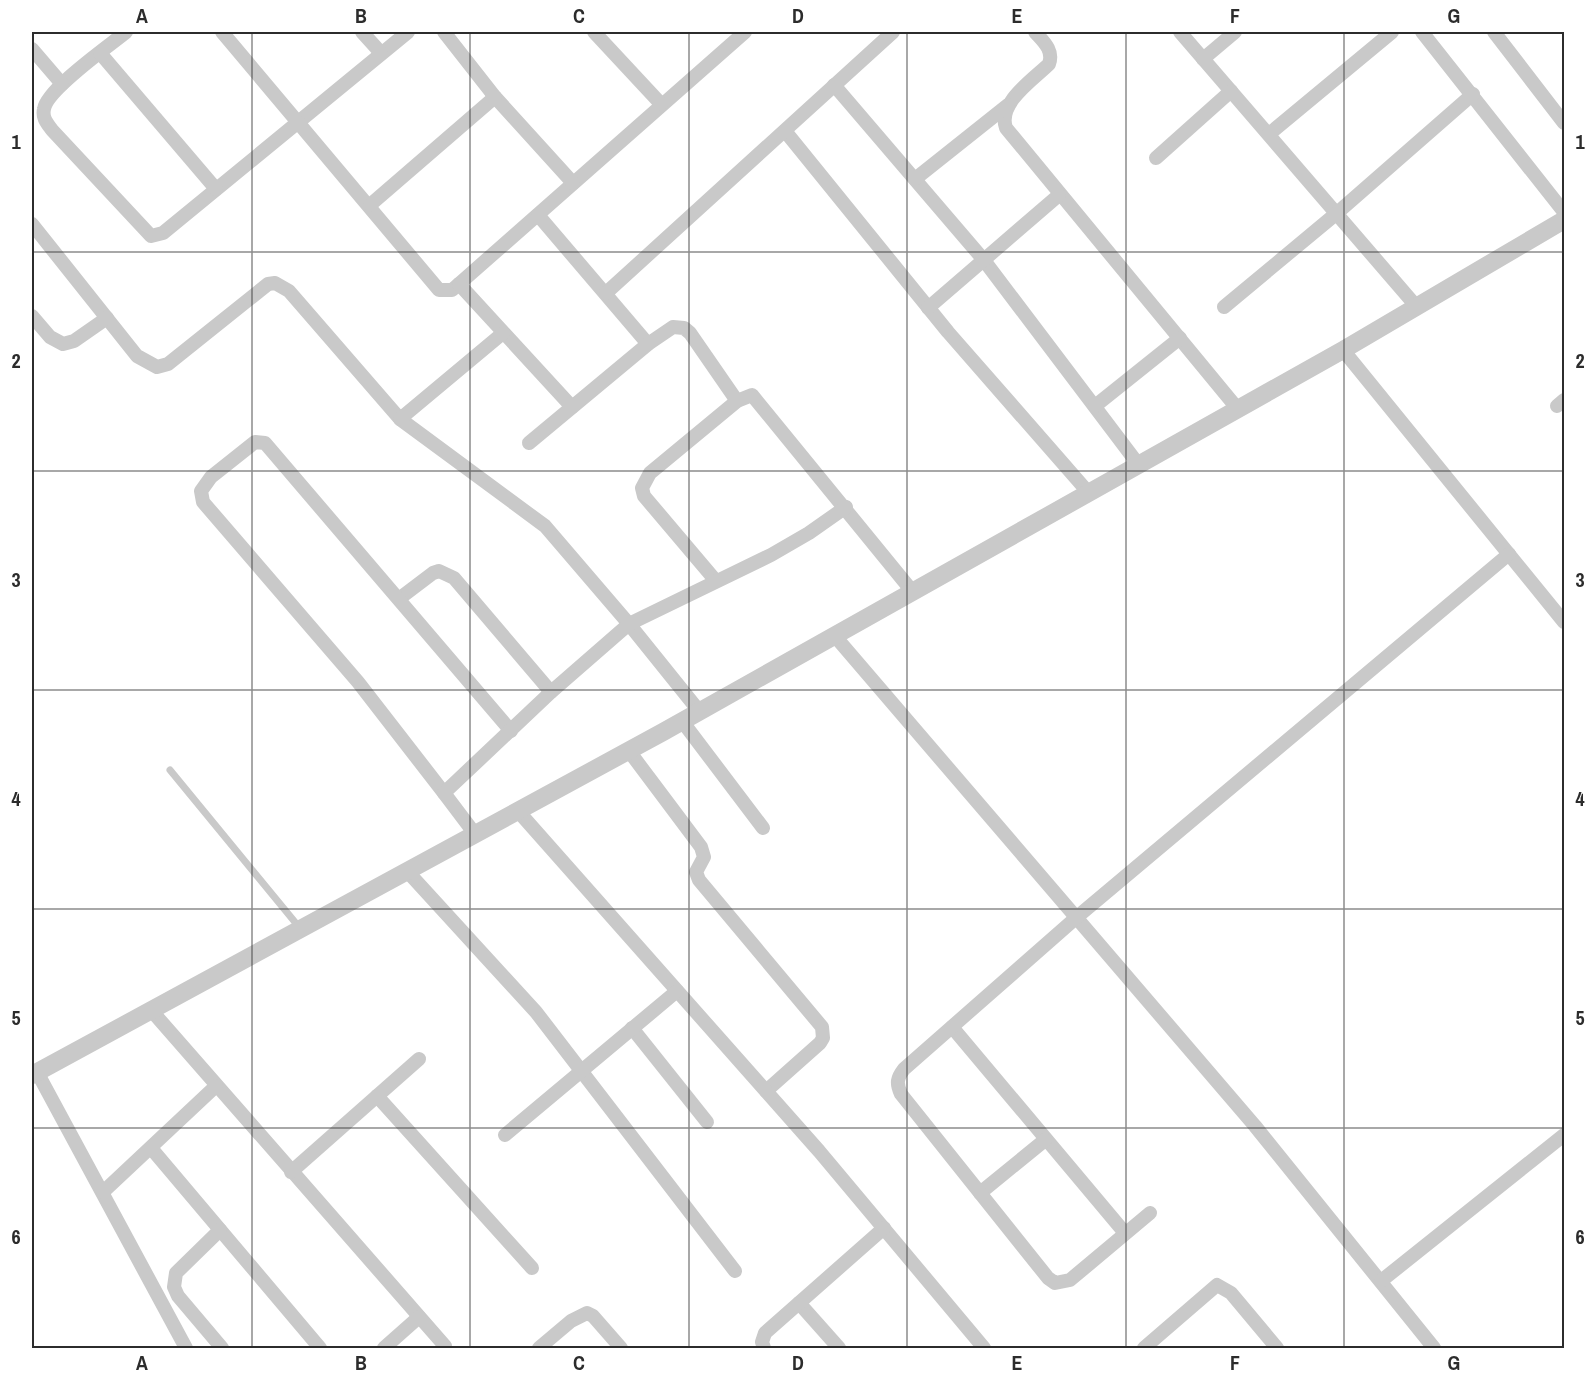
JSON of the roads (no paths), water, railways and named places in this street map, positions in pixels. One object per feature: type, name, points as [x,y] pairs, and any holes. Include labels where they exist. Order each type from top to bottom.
[{"type":"street","points":[[126,32],[62,84],[46,102],[44,119],[144,232],[158,236],[408,32]]},
{"type":"street","points":[[222,32],[370,205],[439,290],[452,290],[743,32]]},
{"type":"street","points":[[362,32],[381,53]]},
{"type":"street","points":[[444,32],[495,97],[573,183]]},
{"type":"street","points":[[594,32],[661,105]]},
{"type":"street","points":[[606,293],[893,32]]},
{"type":"street","points":[[915,179],[1008,105],[1049,64],[1051,58],[1049,49],[1035,32]]},
{"type":"street","points":[[1180,32],[1416,306]]},
{"type":"street","points":[[1203,59],[1235,32]]},
{"type":"street","points":[[1269,134],[1392,32]]},
{"type":"street","points":[[1422,32],[1564,212]]},
{"type":"street","points":[[1494,32],[1564,123]]},
{"type":"street","points":[[32,49],[62,84]]},
{"type":"street","points":[[100,53],[216,189]]},
{"type":"street","points":[[834,85],[983,259],[1138,464]]},
{"type":"street","points":[[1156,158],[1231,91]]},
{"type":"street","points":[[1224,307],[1337,213],[1473,94]]},
{"type":"street","points":[[370,205],[495,97]]},
{"type":"street","points":[[1008,105],[1004,118],[1006,128],[1237,408]]},
{"type":"street","points":[[785,131],[928,308],[1089,492]]},
{"type":"street","points":[[928,308],[1059,195]]},
{"type":"street","points":[[538,215],[648,344]]},
{"type":"street","points":[[186,1348],[103,1192],[34,1074],[629,751],[1343,350],[1564,220]]},
{"type":"street","points":[[32,224],[137,356],[157,368],[168,364],[260,289],[275,283],[289,291],[371,389],[400,419],[545,526],[629,624],[699,711]]},
{"type":"street","points":[[459,284],[572,407]]},
{"type":"street","points":[[32,316],[50,337],[63,344],[74,341],[107,318]]},
{"type":"street","points":[[529,443],[648,344],[673,327],[684,328],[737,400]]},
{"type":"street","points":[[400,419],[503,333]]},
{"type":"street","points":[[1095,406],[1180,338]]},
{"type":"street","points":[[1343,350],[1564,622]]},
{"type":"street","points":[[716,581],[644,496],[642,488],[650,473],[746,395],[756,396],[912,591]]},
{"type":"street","points":[[475,834],[358,682],[203,502],[203,486],[255,442],[265,443],[400,598],[511,731]]},
{"type":"street","points":[[444,793],[551,692],[629,624],[789,545],[846,507]]},
{"type":"street","points":[[1150,1213],[1070,1280],[1054,1282],[980,1193],[897,1085],[898,1077],[904,1069],[1077,917],[1509,554]]},
{"type":"street","points":[[400,598],[433,573],[439,571],[454,578],[551,692]]},
{"type":"street","points":[[834,635],[1255,1126],[1434,1348]]},
{"type":"street","points":[[682,721],[763,828]]},
{"type":"street","points":[[629,751],[701,847],[704,857],[696,872],[699,880],[822,1027],[823,1038],[820,1043],[766,1091]]},
{"type":"street","points":[[518,811],[766,1091],[884,1228],[982,1348]]},
{"type":"street","points":[[407,871],[536,1011],[735,1271]]},
{"type":"street","points":[[505,1135],[677,991]]},
{"type":"street","points":[[151,1010],[445,1346]]},
{"type":"street","points":[[952,1027],[1125,1233]]},
{"type":"street","points":[[632,1028],[707,1122]]},
{"type":"street","points":[[291,1172],[418,1059]]},
{"type":"street","points":[[103,1192],[216,1086]]},
{"type":"street","points":[[377,1096],[532,1268]]},
{"type":"street","points":[[1382,1281],[1564,1135]]},
{"type":"street","points":[[980,1193],[1045,1140]]},
{"type":"street","points":[[151,1148],[320,1348]]},
{"type":"street","points":[[764,1348],[762,1342],[765,1333],[884,1228]]},
{"type":"street","points":[[220,1230],[176,1273],[173,1280],[178,1296],[222,1348]]},
{"type":"street","points":[[1144,1348],[1217,1286],[1231,1293],[1277,1348]]},
{"type":"street","points":[[800,1303],[839,1348]]},
{"type":"street","points":[[539,1348],[571,1321],[587,1313],[593,1316],[621,1348]]},
{"type":"street","points":[[384,1348],[418,1317]]},
{"type":"lane","points":[[170,770],[301,929]]}]
